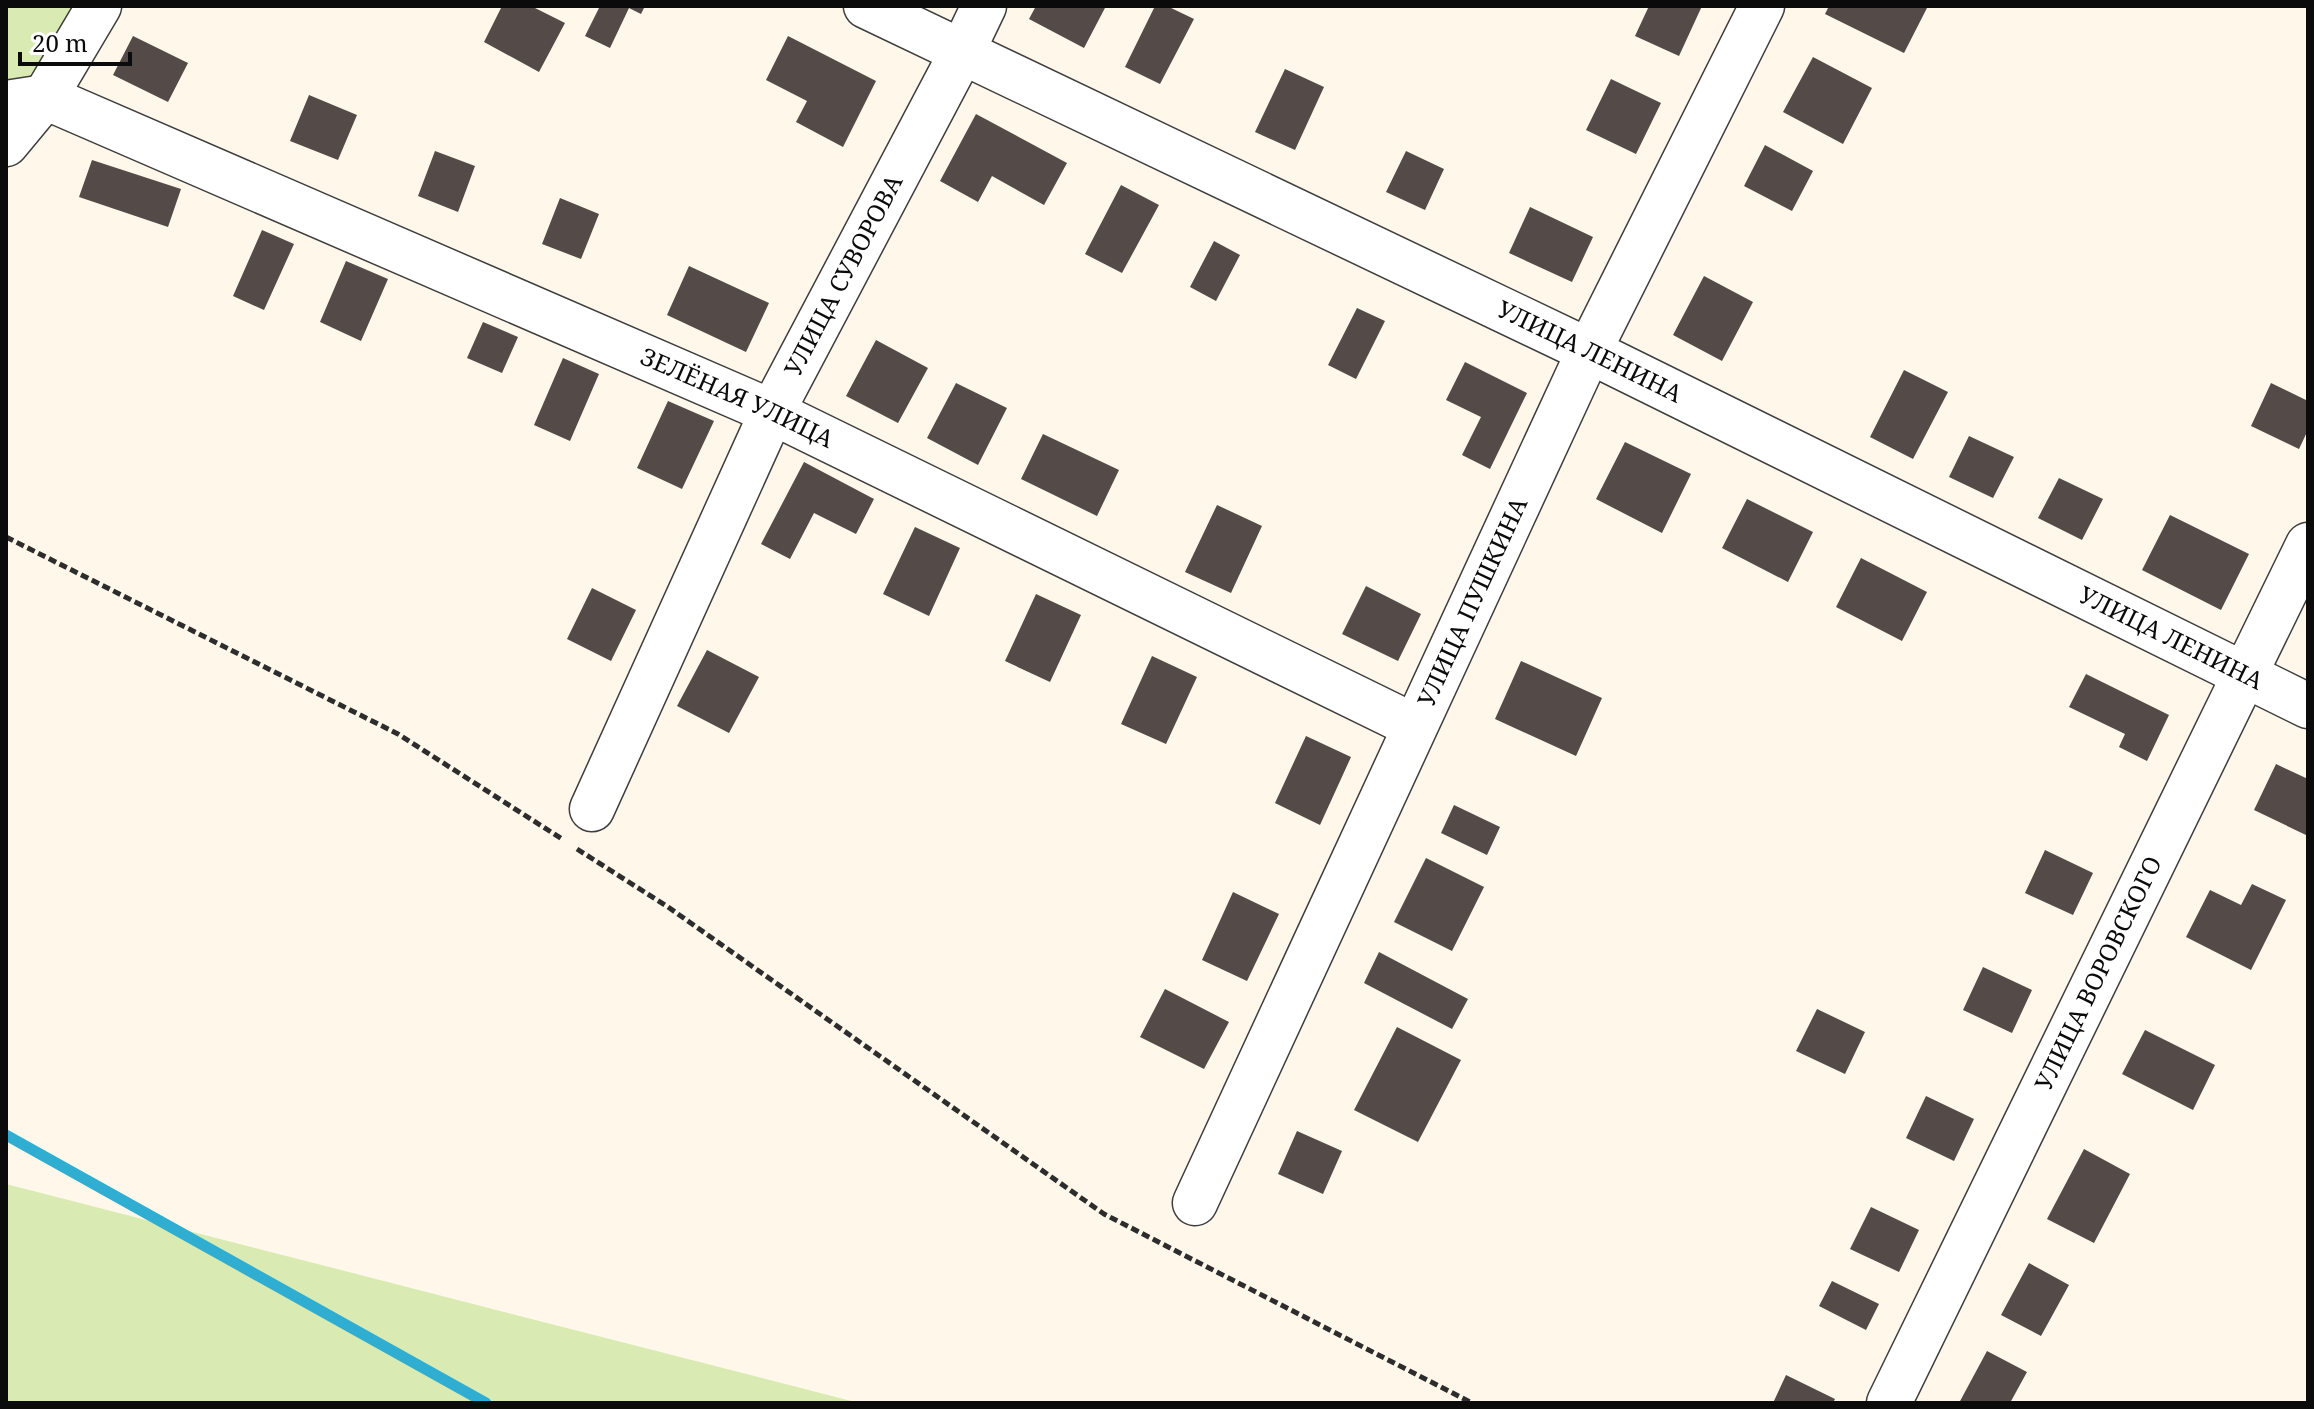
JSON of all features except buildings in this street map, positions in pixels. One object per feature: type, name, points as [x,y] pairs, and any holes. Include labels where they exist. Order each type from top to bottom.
[{"type":"street","points":[[6,144],[26,100],[99,6]]},
{"type":"street","name":"УЛИЦА ЛЕНИНА","points":[[866,6],[1589,351],[2308,706]]},
{"type":"street","name":"УЛИЦА СУВОРОВА","points":[[592,809],[772,412],[984,6]]},
{"type":"street","name":"УЛИЦА ПУШКИНА","points":[[1195,1203],[1589,351],[1762,6]]},
{"type":"street","name":"ЗЕЛЁНАЯ УЛИЦА","points":[[26,100],[772,412],[1414,726]]},
{"type":"street","name":"УЛИЦА ВОРОВСКОГО","points":[[1889,1403],[2308,545]]},
{"type":"path","points":[[6,537],[398,734],[668,907],[1104,1214],[1472,1403]]},
{"type":"green space","points":[[6,6],[73,6],[30,76],[6,80]]},
{"type":"green space","points":[[6,1184],[859,1403],[6,1403]]},
{"type":"waterway","points":[[6,1135],[486,1403]]}]
